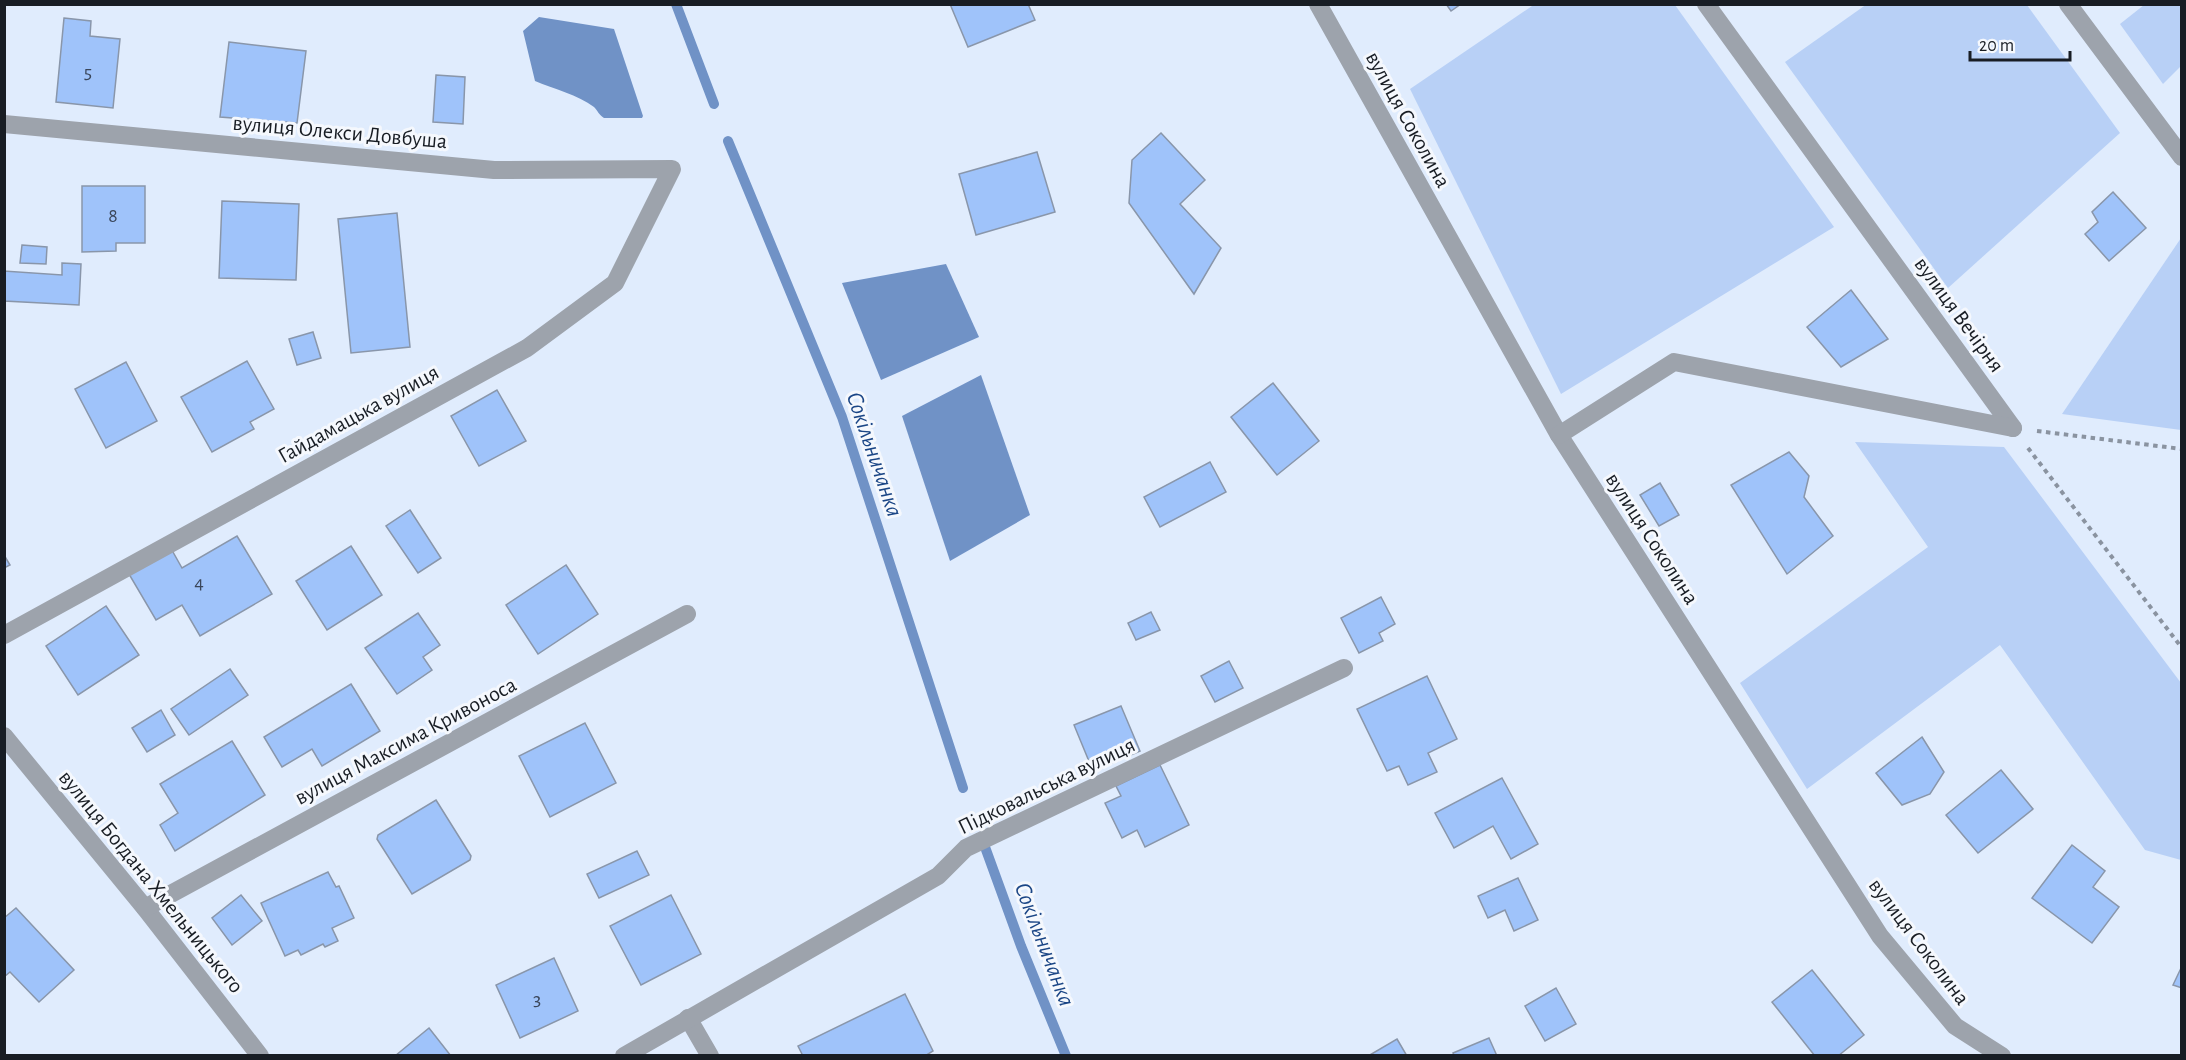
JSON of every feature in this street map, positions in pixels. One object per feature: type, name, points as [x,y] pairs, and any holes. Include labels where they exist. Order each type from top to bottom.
[{"type":"street","name":"вулиця Соколина","points":[[1318,4],[1558,435],[1880,936],[1955,1026],[2002,1056]]},
{"type":"street","name":"вулиця Вечірня","points":[[1706,4],[2013,428]]},
{"type":"street","points":[[2068,4],[2181,157]]},
{"type":"street","name":"вулиця Олекси Довбуша","points":[[4,124],[494,170],[672,169]]},
{"type":"street","name":"Гайдамацька вулиця","points":[[4,635],[527,348],[615,283],[672,169]]},
{"type":"street","points":[[1558,435],[1674,362],[2013,428]]},
{"type":"street","name":"вулиця Максима Кривоноса","points":[[145,908],[687,614]]},
{"type":"street","name":"Підковальська вулиця","points":[[624,1056],[938,876],[966,848],[1344,669]]},
{"type":"street","name":"вулиця Богдана Хмельницького","points":[[4,736],[145,908],[260,1056]]},
{"type":"street","points":[[688,1018],[710,1056]]},
{"type":"path","points":[[2013,428],[2181,449]]},
{"type":"path","points":[[2013,428],[2181,648]]},
{"type":"shaded area","points":[[1535,4],[1675,5],[1834,227],[1561,394],[1410,89]]},
{"type":"shaded area","points":[[1867,4],[2027,5],[2120,133],[1948,288],[1785,62]]},
{"type":"shaded area","points":[[2144,5],[2181,5],[2181,66],[2163,84],[2120,24]]},
{"type":"shaded area","points":[[539,17],[614,29],[642,118],[604,118],[594,107],[581,99],[535,81],[523,31]]},
{"type":"shaded area","points":[[2181,238],[2181,430],[2062,414]]},
{"type":"shaded area","points":[[946,264],[979,337],[881,380],[842,283]]},
{"type":"shaded area","points":[[981,375],[1030,515],[950,561],[902,416]]},
{"type":"shaded area","points":[[1855,442],[2004,447],[2181,683],[2181,860],[2145,850],[2000,645],[1807,789],[1740,683],[1928,547]]},
{"type":"building","points":[[950,4],[1028,4],[1035,20],[968,47]]},
{"type":"building","points":[[1446,4],[1461,4],[1451,11]]},
{"type":"building","points":[[64,18],[91,21],[90,36],[120,39],[113,108],[56,102]]},
{"type":"building","points":[[229,42],[306,51],[297,123],[220,117]]},
{"type":"building","points":[[436,75],[465,77],[463,124],[433,122]]},
{"type":"building","points":[[1161,133],[1205,180],[1180,204],[1221,248],[1194,294],[1129,203],[1132,160]]},
{"type":"building","points":[[1037,152],[1055,212],[976,235],[959,174]]},
{"type":"building","points":[[82,186],[145,186],[145,243],[116,243],[116,251],[82,252]]},
{"type":"building","points":[[2113,192],[2146,228],[2109,261],[2085,234],[2098,222],[2092,212]]},
{"type":"building","points":[[222,201],[299,204],[296,280],[219,278]]},
{"type":"building","points":[[397,213],[410,347],[351,353],[338,219]]},
{"type":"building","points":[[22,245],[47,247],[46,264],[20,263]]},
{"type":"building","points":[[62,263],[81,264],[79,305],[4,301],[4,271],[62,275]]},
{"type":"building","points":[[1851,290],[1888,339],[1841,367],[1807,327]]},
{"type":"building","points":[[313,332],[321,358],[297,365],[289,339]]},
{"type":"building","points":[[247,361],[274,409],[250,422],[254,429],[212,452],[181,397]]},
{"type":"building","points":[[126,362],[157,421],[106,448],[75,389]]},
{"type":"building","points":[[1273,383],[1319,441],[1277,475],[1231,417]]},
{"type":"building","points":[[497,390],[526,441],[479,466],[451,416]]},
{"type":"building","points":[[1789,452],[1809,476],[1804,497],[1833,536],[1787,574],[1731,485]]},
{"type":"building","points":[[1210,462],[1226,492],[1160,527],[1144,497]]},
{"type":"building","points":[[1660,483],[1679,515],[1659,526],[1640,495]]},
{"type":"building","points":[[410,510],[441,558],[418,573],[386,526]]},
{"type":"building","points":[[237,536],[272,594],[200,636],[182,605],[156,620],[126,569],[169,545],[182,568]]},
{"type":"building","points":[[351,546],[382,595],[327,630],[296,581]]},
{"type":"building","points":[[4,555],[10,565],[4,568]]},
{"type":"building","points":[[566,565],[598,614],[538,654],[506,605]]},
{"type":"building","points":[[1381,597],[1395,624],[1379,633],[1383,641],[1359,653],[1341,618]]},
{"type":"building","points":[[106,606],[139,655],[78,695],[46,646]]},
{"type":"building","points":[[1151,612],[1160,630],[1136,640],[1128,623]]},
{"type":"building","points":[[418,613],[440,645],[423,657],[432,670],[397,694],[365,648]]},
{"type":"building","points":[[1229,661],[1243,688],[1215,702],[1201,676]]},
{"type":"building","points":[[230,669],[248,695],[189,735],[171,709]]},
{"type":"building","points":[[1427,676],[1457,739],[1428,753],[1437,772],[1408,785],[1399,766],[1387,771],[1357,709]]},
{"type":"building","points":[[351,684],[380,731],[322,766],[312,749],[282,767],[264,737]]},
{"type":"building","points":[[1121,706],[1140,751],[1093,771],[1074,725]]},
{"type":"building","points":[[161,710],[175,735],[147,752],[132,728]]},
{"type":"building","points":[[585,723],[616,783],[550,817],[519,756]]},
{"type":"building","points":[[1922,737],[1944,772],[1930,794],[1902,805],[1876,773]]},
{"type":"building","points":[[232,741],[265,795],[175,851],[160,825],[178,813],[160,784]]},
{"type":"building","points":[[1160,765],[1189,825],[1145,847],[1137,830],[1122,838],[1105,803],[1121,796],[1116,786]]},
{"type":"building","points":[[2001,770],[2033,809],[1978,853],[1946,815]]},
{"type":"building","points":[[1502,778],[1538,844],[1511,859],[1493,826],[1454,848],[1435,813]]},
{"type":"building","points":[[436,800],[471,856],[470,860],[412,894],[377,839],[378,835]]},
{"type":"building","points":[[2072,845],[2105,871],[2093,887],[2119,907],[2092,943],[2032,898]]},
{"type":"building","points":[[637,851],[649,875],[599,898],[587,874]]},
{"type":"building","points":[[328,872],[336,887],[339,886],[354,918],[332,928],[338,941],[325,947],[323,944],[301,955],[298,950],[285,956],[261,903]]},
{"type":"building","points":[[1518,878],[1538,920],[1514,931],[1505,910],[1488,918],[1478,896]]},
{"type":"building","points":[[241,895],[262,921],[232,945],[212,918]]},
{"type":"building","points":[[671,895],[701,954],[641,985],[610,926]]},
{"type":"building","points":[[16,908],[74,970],[39,1002],[10,972],[4,977],[4,918]]},
{"type":"building","points":[[554,958],[578,1011],[520,1038],[496,985]]},
{"type":"building","points":[[2182,966],[2182,988],[2173,985]]},
{"type":"building","points":[[1812,970],[1864,1035],[1838,1056],[1815,1056],[1772,1002]]},
{"type":"building","points":[[1556,988],[1576,1024],[1545,1041],[1525,1006]]},
{"type":"building","points":[[905,994],[933,1051],[925,1056],[803,1056],[798,1046]]},
{"type":"building","points":[[429,1028],[451,1056],[395,1056]]},
{"type":"building","points":[[1489,1038],[1497,1056],[1454,1056],[1453,1053]]},
{"type":"building","points":[[1397,1039],[1407,1056],[1368,1056]]},
{"type":"waterway","name":"Сокільничанка","points":[[676,4],[714,104]]},
{"type":"waterway","name":"Сокільничанка","points":[[728,141],[842,417],[963,788]]},
{"type":"waterway","name":"Сокільничанка","points":[[985,847],[1021,946],[1066,1056]]}]
